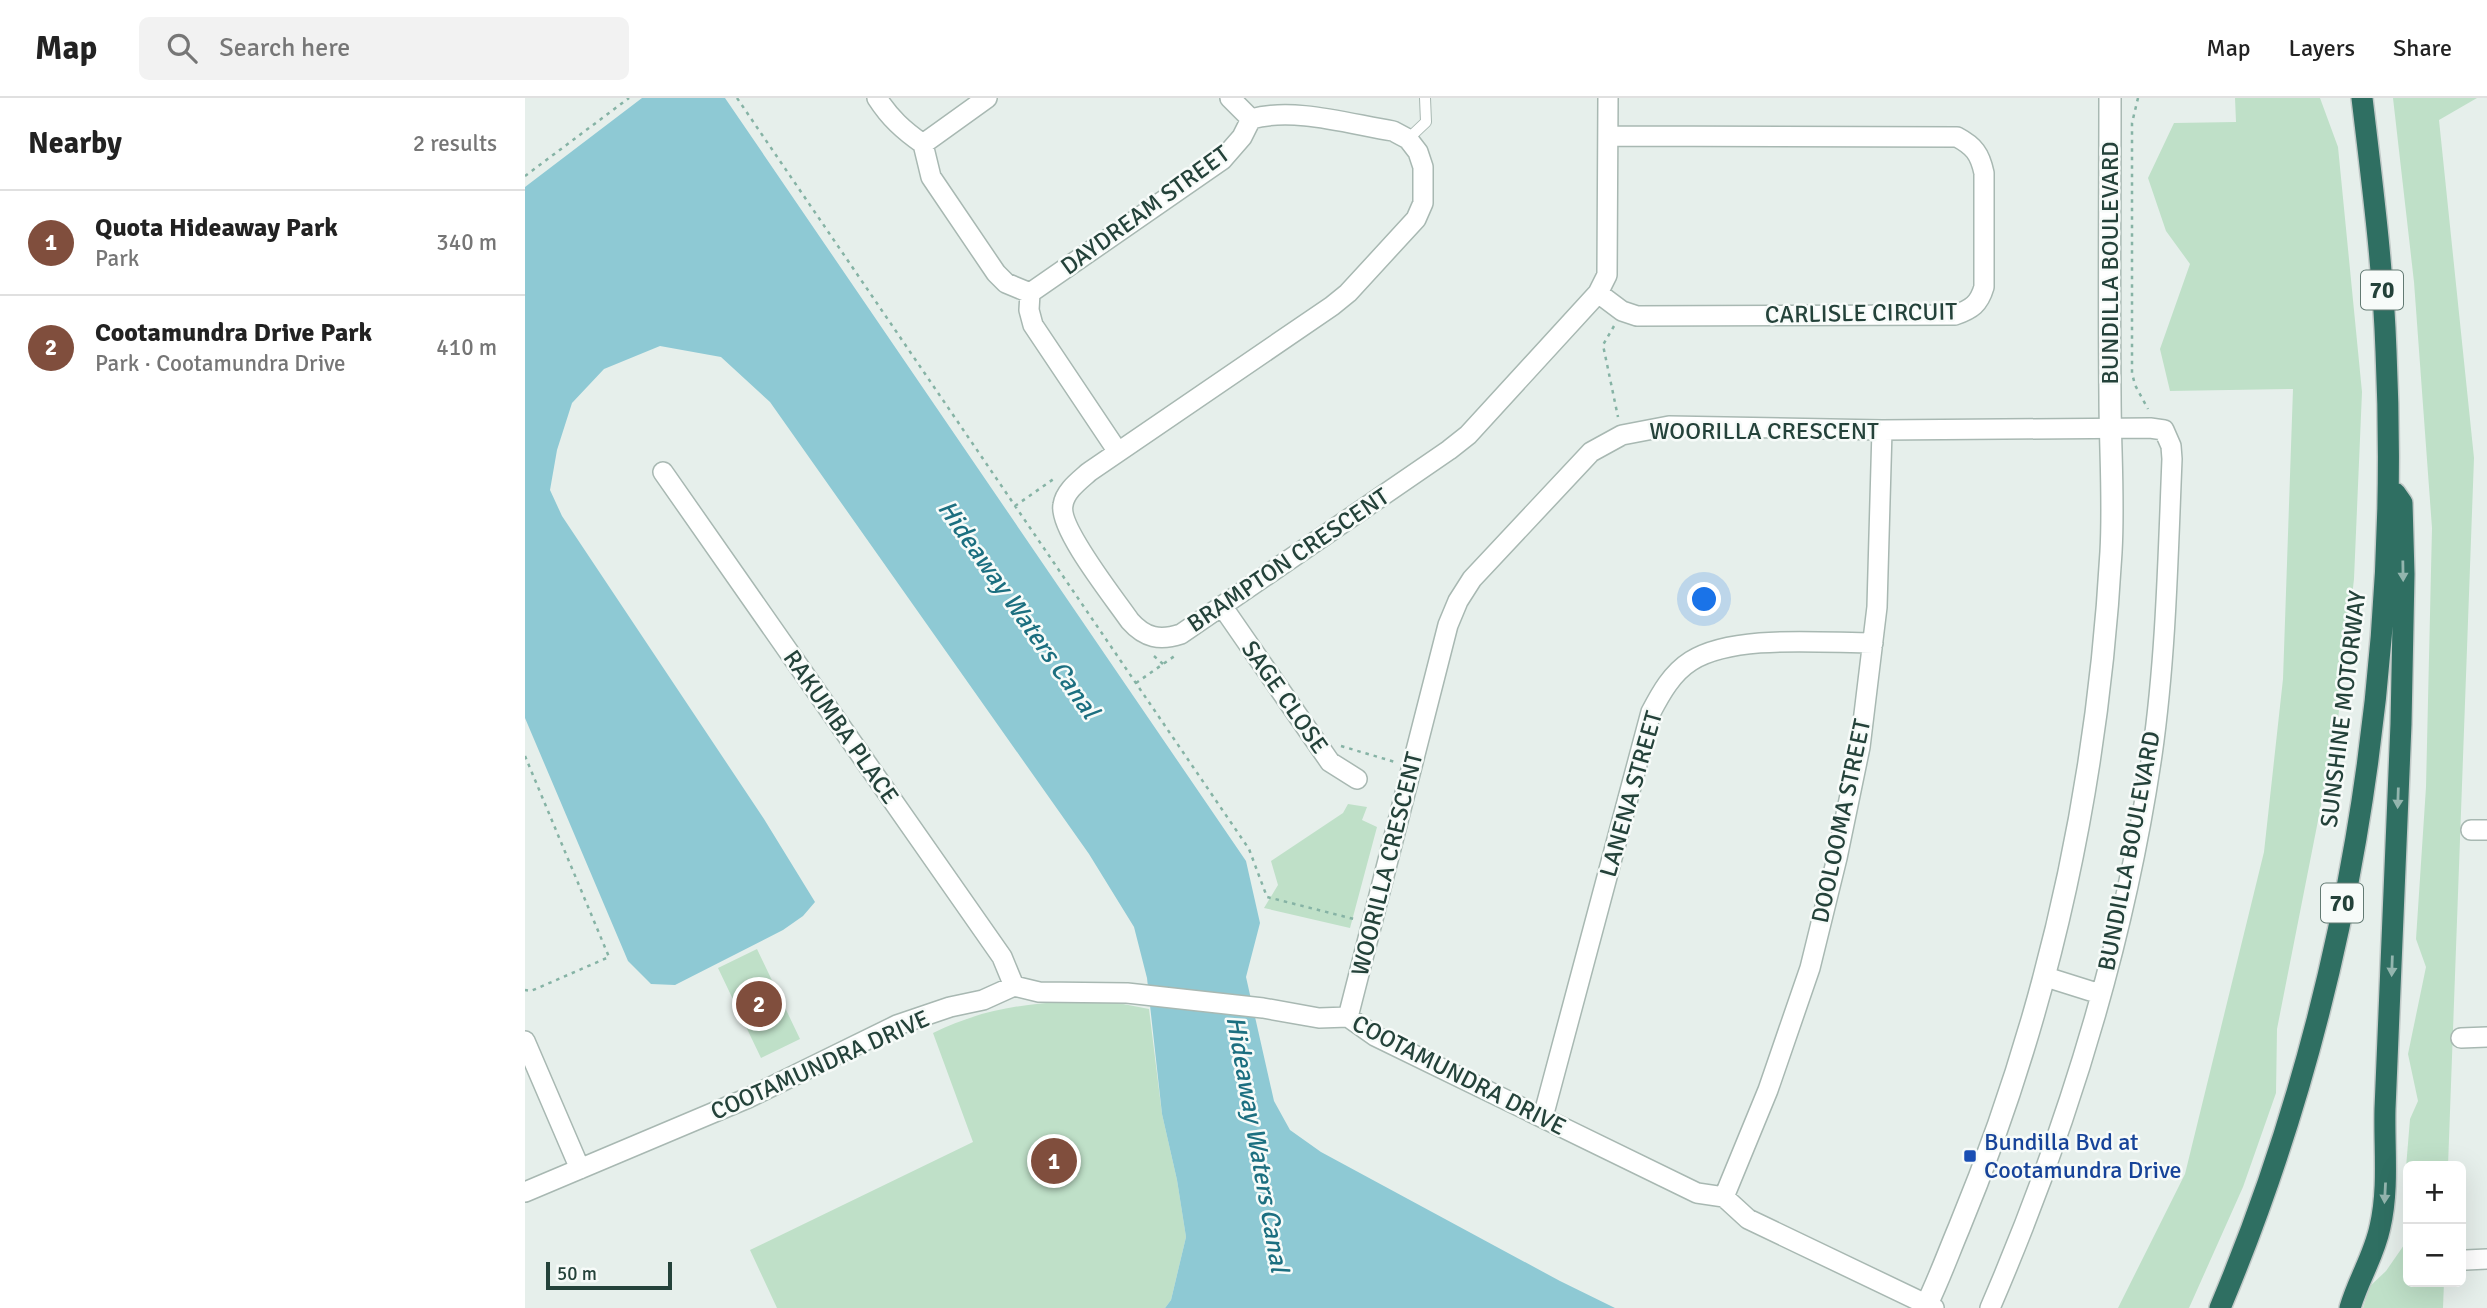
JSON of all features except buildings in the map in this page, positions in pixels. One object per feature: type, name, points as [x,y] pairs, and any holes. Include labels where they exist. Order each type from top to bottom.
[{"type":"highway","name":"SUNSHINE MOTORWAY","points":[[2220,1308],[2260,1203],[2315,1024],[2359,814],[2378,680],[2387,541],[2386,350],[2380,248],[2362,98]]},
{"type":"highway","points":[[2350,1308],[2374,1252],[2386,1189],[2385,1109],[2401,724],[2404,574],[2402,503],[2388,482]]},
{"type":"street","points":[[877,98],[889,117],[923,144],[931,177],[996,273],[1006,283],[1030,293],[1029,310],[1033,325],[1118,452]]},
{"type":"street","points":[[923,144],[987,98]]},
{"type":"street","points":[[1230,98],[1251,119],[1268,114],[1287,114],[1393,131],[1408,139]]},
{"type":"street","name":"BRAMPTON CRESCENT","points":[[1408,139],[1418,152],[1423,167],[1423,203],[1416,219],[1349,293],[1118,452],[1071,488],[1062,505],[1067,528],[1139,631],[1166,639],[1181,634],[1449,450],[1468,435],[1598,293],[1607,275],[1608,98]]},
{"type":"street","name":"BUNDILLA BOULEVARD","points":[[1929,1307],[2014,1081],[2046,977],[2086,783],[2103,657],[2112,538],[2110,98]]},
{"type":"street","name":"DAYDREAM STREET","points":[[1030,293],[1222,160],[1242,136],[1251,119]]},
{"type":"street","name":"CARLISLE CIRCUIT","points":[[1598,293],[1622,311],[1637,316],[1955,315],[1970,310],[1980,300],[1984,287],[1984,173],[1981,158],[1972,145],[1957,137],[1608,136]]},
{"type":"street","name":"WOORILLA CRESCENT","points":[[1347,1017],[1448,625],[1458,601],[1472,579],[1591,452],[1622,435],[1669,426],[1882,430],[2110,427]]},
{"type":"street","name":"BUNDILLA BOULEVARD","points":[[1990,1308],[2018,1244],[2064,1117],[2101,994],[2128,882],[2152,754],[2166,615],[2171,446],[2164,430],[2110,427]]},
{"type":"street","name":"DOOLOOMA STREET","points":[[1724,1197],[1768,1090],[1810,968],[1837,859],[1860,747],[1877,607],[1882,430]]},
{"type":"street","name":"RAKUMBA PLACE","points":[[663,472],[1002,957],[1014,986]]},
{"type":"street","name":"SAGE CLOSE","points":[[1222,607],[1330,762],[1357,779]]},
{"type":"street","name":"LANENA STREET","points":[[1543,1117],[1651,712],[1666,685],[1690,662],[1721,648],[1749,643],[1873,643]]},
{"type":"street","points":[[2046,977],[2101,994]]},
{"type":"street","name":"COOTAMUNDRA DRIVE","points":[[525,1192],[748,1098],[897,1025],[950,1007],[983,1000],[1014,986],[1039,992],[1127,993],[1263,1008],[1319,1018],[1347,1017],[1375,1036],[1697,1193],[1724,1197],[1748,1219],[1929,1307]]},
{"type":"street","points":[[2461,1038],[2487,1037]]},
{"type":"street","points":[[525,1041],[580,1169]]},
{"type":"street","points":[[2466,1259],[2487,1259]]},
{"type":"lane","points":[[1408,139],[1426,122],[1425,98]]},
{"type":"path","points":[[525,176],[629,98]]},
{"type":"path","points":[[737,98],[1249,849],[1267,897],[1371,923]]},
{"type":"path","points":[[2138,98],[2132,123],[2132,373],[2134,385],[2150,415]]},
{"type":"path","points":[[1622,311],[1604,345],[1622,435]]},
{"type":"path","points":[[1014,506],[1062,474]]},
{"type":"path","points":[[525,756],[609,957],[531,991],[525,990]]},
{"type":"green space","points":[[2235,98],[2320,98],[2338,147],[2362,392],[2354,579],[2338,719],[2277,1029],[2276,1093],[2243,1187],[2189,1308],[2118,1308],[2185,1174],[2264,852],[2283,679],[2293,389],[2170,391],[2160,349],[2190,264],[2166,231],[2148,178],[2174,123],[2236,122]]},
{"type":"green space","points":[[2393,98],[2477,98],[2439,120],[2474,458],[2448,1161],[2407,1161],[2410,1119],[2418,1101],[2408,1054],[2426,967],[2416,939],[2426,787],[2432,528],[2414,282]]},
{"type":"green space","points":[[1348,804],[1367,807],[1362,820],[1377,827],[1350,928],[1264,908],[1278,885],[1271,861],[1343,813]]},
{"type":"green space","points":[[757,949],[800,1039],[761,1058],[718,968]]},
{"type":"green space","points":[[1068,1001],[1118,1003],[1149,1009],[1162,1114],[1186,1237],[1171,1300],[1165,1308],[777,1308],[750,1250],[973,1142],[933,1033],[999,1010]]},
{"type":"green space","points":[[2403,1246],[2403,1287],[2444,1287],[2443,1308],[2363,1308],[2369,1287],[2386,1271]]},
{"type":"water","name":"Hideaway Waters Canal","points":[[642,98],[725,98],[1246,861],[1260,923],[1246,977],[1274,1101],[1290,1130],[1321,1152],[1615,1308],[1165,1308],[1171,1300],[1186,1237],[1162,1114],[1147,978],[1134,927],[1089,854],[770,402],[721,357],[660,346],[604,369],[572,403],[557,450],[550,490],[562,516],[764,819],[815,902],[803,916],[783,930],[675,985],[651,984],[628,961],[525,718],[525,187]]},
{"type":"place","name":"Cootamundra Drive Park","points":[[759,1004]]},
{"type":"place","name":"Bundilla Bvd at Cootamundra Drive","points":[[1970,1156]]},
{"type":"place","name":"Quota Hideaway Park","points":[[1054,1161]]}]
